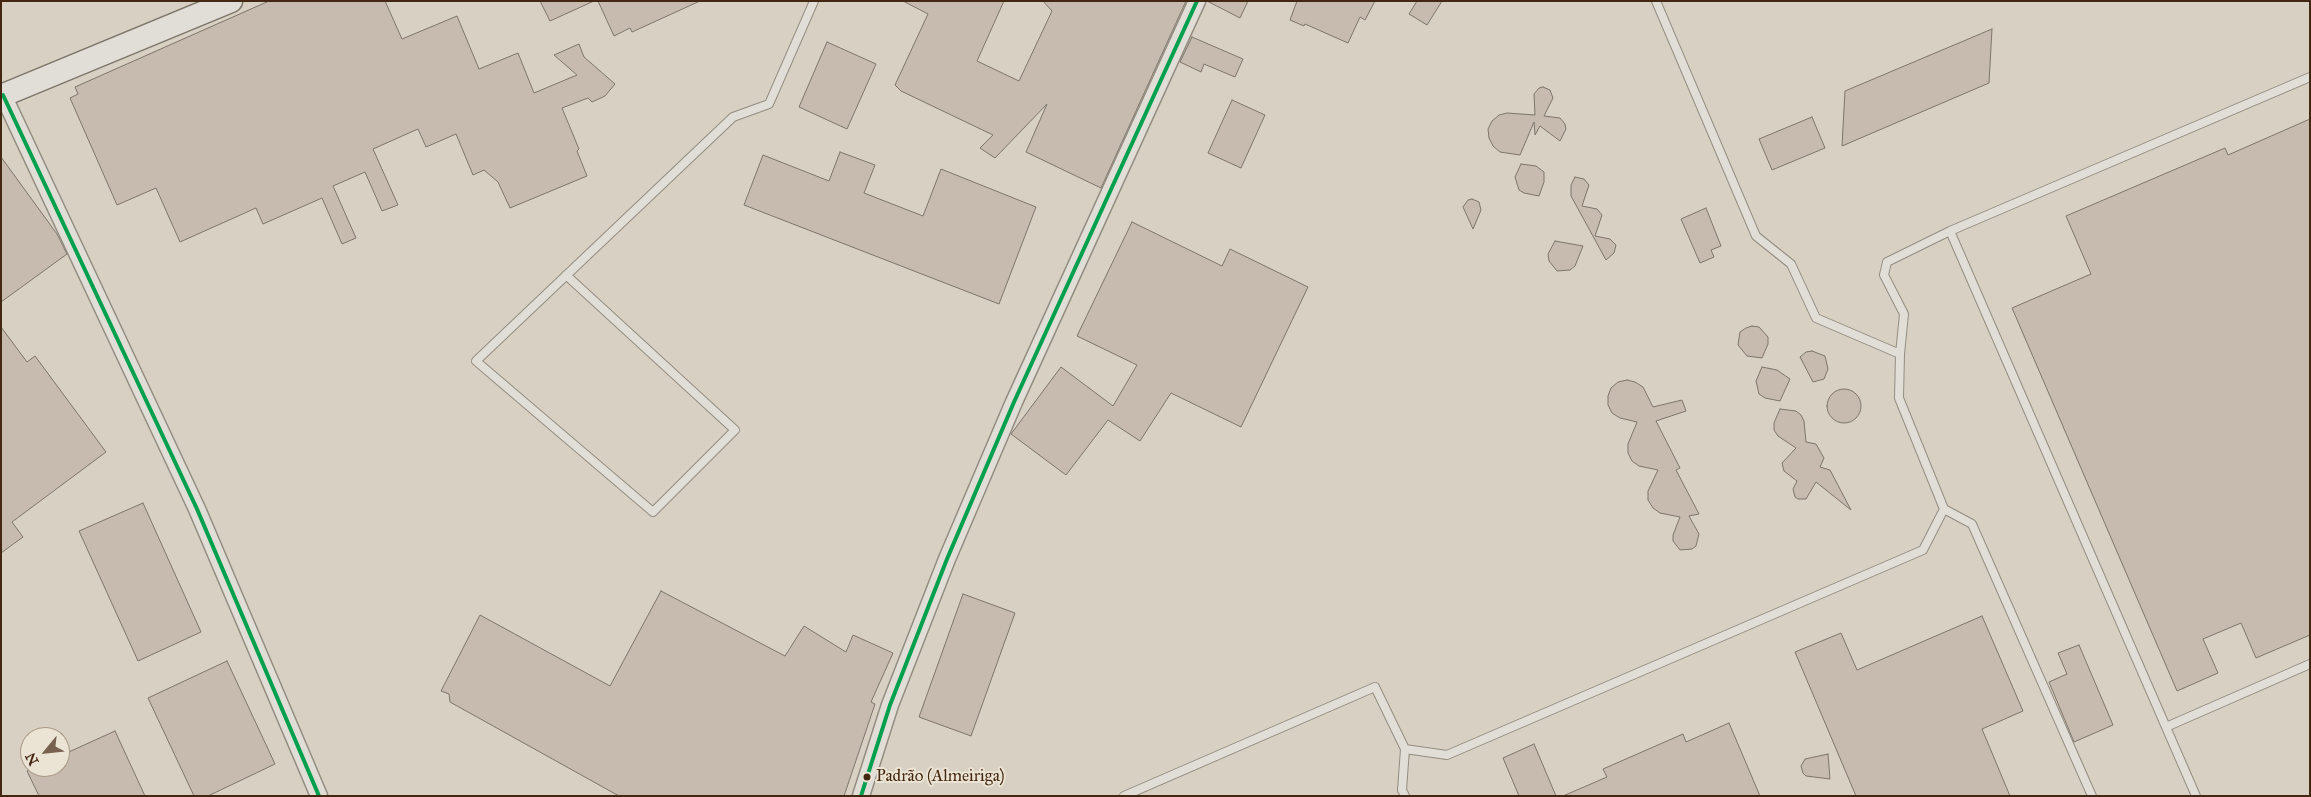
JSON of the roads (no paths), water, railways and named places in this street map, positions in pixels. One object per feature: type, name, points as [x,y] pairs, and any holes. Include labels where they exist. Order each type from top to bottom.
[{"type":"street","points":[[231,1],[2,95],[197,509],[319,796]]},
{"type":"street","points":[[861,796],[890,705],[950,550],[1014,402],[1197,1]]},
{"type":"lane","points":[[566,275],[735,430],[653,512],[476,360],[733,117],[769,104],[814,1]]},
{"type":"lane","points":[[1656,1],[1756,236],[1791,264],[1816,318],[1900,354]]},
{"type":"lane","points":[[2092,796],[1972,524],[1944,509],[1899,398],[1900,354],[1904,314],[1884,276],[1887,262],[1950,231],[2310,77]]},
{"type":"lane","points":[[1950,231],[2196,796]]},
{"type":"lane","points":[[1405,750],[1447,755],[1922,550],[1944,509]]},
{"type":"lane","points":[[2166,727],[2310,664]]},
{"type":"lane","points":[[1124,796],[1375,687],[1405,750],[1402,790],[1405,796]]},
{"type":"place","name":"Padrão (Almeiriga)","points":[[867,777]]}]
